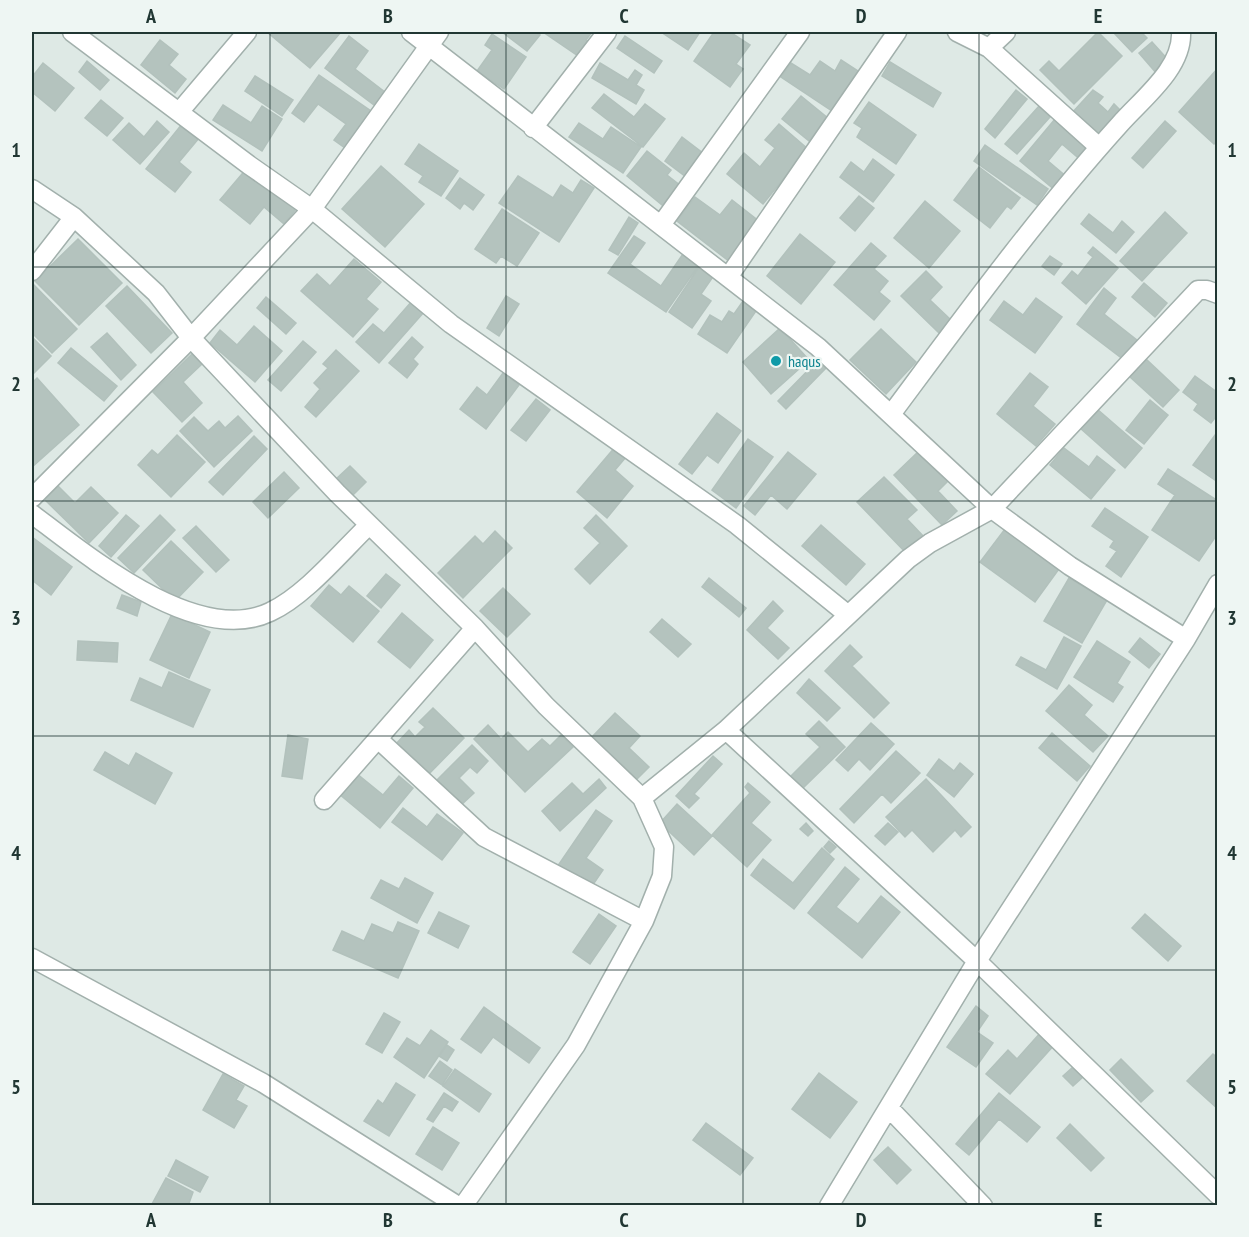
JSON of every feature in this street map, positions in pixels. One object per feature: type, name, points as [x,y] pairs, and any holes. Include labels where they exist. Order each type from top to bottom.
[{"type":"street","points":[[72,32],[249,165],[312,209],[451,324],[737,525],[847,614]]},
{"type":"street","points":[[180,111],[247,32]]},
{"type":"street","points":[[411,32],[433,39],[533,128],[729,276],[818,347],[892,413],[992,509],[1070,566],[1185,639]]},
{"type":"street","points":[[533,128],[607,32]]},
{"type":"street","points":[[662,225],[800,32]]},
{"type":"street","points":[[729,276],[897,32]]},
{"type":"street","points":[[957,32],[989,48],[1099,147]]},
{"type":"street","points":[[989,48],[1006,32]]},
{"type":"street","points":[[892,413],[984,290],[1099,147],[1166,72],[1179,52],[1181,32]]},
{"type":"street","points":[[32,498],[191,338],[312,209],[433,39]]},
{"type":"street","points":[[32,189],[74,217],[156,293],[191,338],[369,525],[475,628],[546,706],[642,798],[664,847],[662,876],[644,921],[576,1045],[463,1206]]},
{"type":"street","points":[[32,271],[74,217]]},
{"type":"street","points":[[642,798],[726,730],[847,614],[913,555],[992,509],[1198,290],[1218,294]]},
{"type":"street","points":[[32,514],[93,560],[140,588],[187,611],[222,621],[251,620],[272,611],[304,587],[369,525]]},
{"type":"street","points":[[829,1206],[977,961],[1185,639],[1218,584]]},
{"type":"street","points":[[324,800],[475,628]]},
{"type":"street","points":[[726,730],[977,961],[1215,1186]]},
{"type":"street","points":[[378,739],[484,837],[644,921]]},
{"type":"street","points":[[32,958],[263,1083],[446,1203]]},
{"type":"street","points":[[889,1108],[983,1206]]},
{"type":"building","points":[[267,32],[341,32],[310,68]]},
{"type":"building","points":[[502,32],[535,32],[540,35],[527,51]]},
{"type":"building","points":[[543,32],[592,32],[586,40],[595,46],[584,60]]},
{"type":"building","points":[[661,32],[700,32],[688,50]]},
{"type":"building","points":[[714,32],[730,32],[750,45],[736,64],[743,69],[730,87],[694,61]]},
{"type":"building","points":[[1098,32],[1122,56],[1074,104],[1040,70],[1049,61],[1059,71]]},
{"type":"building","points":[[1113,32],[1141,32],[1147,38],[1132,52]]},
{"type":"building","points":[[492,34],[526,57],[504,89],[477,71],[492,50],[485,45]]},
{"type":"building","points":[[349,36],[368,51],[355,69],[385,92],[374,105],[325,68]]},
{"type":"building","points":[[625,36],[662,61],[654,73],[617,48]]},
{"type":"building","points":[[160,40],[178,54],[169,65],[186,79],[175,93],[141,65]]},
{"type":"building","points":[[1152,42],[1170,62],[1157,74],[1139,53]]},
{"type":"building","points":[[841,60],[858,71],[832,111],[781,77],[791,63],[810,75],[820,61],[835,71]]},
{"type":"building","points":[[87,61],[109,80],[100,90],[79,72]]},
{"type":"building","points":[[890,62],[941,93],[933,107],[882,76]]},
{"type":"building","points":[[43,63],[74,88],[55,111],[32,92],[32,77]]},
{"type":"building","points":[[600,63],[628,80],[635,70],[642,75],[636,85],[644,90],[636,104],[592,78]]},
{"type":"building","points":[[1218,68],[1218,140],[1214,144],[1179,112]]},
{"type":"building","points":[[319,75],[371,111],[345,148],[334,140],[346,124],[318,104],[304,122],[292,113]]},
{"type":"building","points":[[255,76],[293,100],[282,116],[245,91]]},
{"type":"building","points":[[1016,90],[1027,99],[995,138],[985,129]]},
{"type":"building","points":[[1093,90],[1103,97],[1098,103],[1108,112],[1114,104],[1122,112],[1098,139],[1071,114]]},
{"type":"building","points":[[604,94],[634,117],[645,104],[665,119],[643,147],[592,108]]},
{"type":"building","points":[[801,96],[828,118],[809,141],[782,119]]},
{"type":"building","points":[[101,100],[123,118],[107,136],[85,118]]},
{"type":"building","points":[[869,102],[916,135],[896,164],[857,137],[862,128],[854,123]]},
{"type":"building","points":[[223,105],[251,123],[262,106],[282,119],[262,151],[213,120]]},
{"type":"building","points":[[1039,106],[1050,117],[1017,154],[1005,144]]},
{"type":"building","points":[[1055,119],[1093,151],[1083,162],[1062,144],[1048,161],[1067,177],[1056,191],[1020,161]]},
{"type":"building","points":[[157,121],[169,132],[140,164],[113,140],[129,123],[144,137]]},
{"type":"building","points":[[1165,121],[1176,131],[1143,168],[1132,158]]},
{"type":"building","points":[[579,123],[603,139],[611,127],[641,147],[623,173],[569,137]]},
{"type":"building","points":[[182,124],[199,138],[179,162],[191,172],[175,192],[146,169]]},
{"type":"building","points":[[779,124],[808,149],[763,204],[727,174],[744,153],[760,167],[775,148],[765,140]]},
{"type":"building","points":[[682,137],[708,157],[690,180],[665,161]]},
{"type":"building","points":[[419,144],[458,171],[441,196],[419,182],[423,176],[405,164]]},
{"type":"building","points":[[985,145],[1048,189],[1037,205],[974,161]]},
{"type":"building","points":[[647,151],[671,170],[667,175],[685,189],[668,210],[627,176]]},
{"type":"building","points":[[873,159],[894,175],[873,202],[840,177],[851,162],[864,172]]},
{"type":"building","points":[[381,166],[424,204],[385,247],[342,209]]},
{"type":"building","points":[[979,167],[1020,198],[1011,209],[1007,206],[990,228],[954,200]]},
{"type":"building","points":[[247,168],[296,209],[284,224],[264,207],[250,224],[220,200]]},
{"type":"building","points":[[518,176],[553,198],[561,185],[573,193],[581,180],[594,188],[559,242],[499,203]]},
{"type":"building","points":[[460,178],[484,195],[473,210],[464,203],[460,209],[446,198]]},
{"type":"building","points":[[859,196],[874,208],[855,231],[840,218]]},
{"type":"building","points":[[695,197],[720,215],[732,200],[760,222],[730,262],[677,221]]},
{"type":"building","points":[[925,201],[960,231],[929,268],[894,238]]},
{"type":"building","points":[[502,209],[539,233],[517,266],[501,256],[496,263],[475,249]]},
{"type":"building","points":[[1165,212],[1187,233],[1142,281],[1120,261]]},
{"type":"building","points":[[1089,214],[1113,233],[1122,221],[1134,232],[1116,253],[1081,224]]},
{"type":"building","points":[[629,217],[638,223],[618,255],[609,250]]},
{"type":"building","points":[[800,234],[835,262],[801,304],[767,276]]},
{"type":"building","points":[[634,236],[645,243],[630,264],[661,286],[685,251],[701,262],[666,312],[608,273]]},
{"type":"building","points":[[78,239],[122,283],[79,325],[35,281]]},
{"type":"building","points":[[871,243],[886,256],[874,269],[888,281],[879,292],[890,301],[874,320],[834,285]]},
{"type":"building","points":[[1093,247],[1118,268],[1086,304],[1062,283],[1072,271],[1078,276],[1093,257],[1088,253]]},
{"type":"building","points":[[1050,256],[1062,264],[1054,275],[1042,266]]},
{"type":"building","points":[[354,259],[381,282],[366,299],[378,309],[353,337],[301,291],[317,274],[330,286]]},
{"type":"building","points":[[703,261],[717,271],[701,294],[711,301],[692,328],[669,312]]},
{"type":"building","points":[[926,271],[942,287],[930,300],[951,320],[939,333],[901,296]]},
{"type":"building","points":[[1144,283],[1167,303],[1155,317],[1132,297]]},
{"type":"building","points":[[33,284],[77,329],[52,353],[32,333]]},
{"type":"building","points":[[127,286],[172,333],[151,353],[106,306]]},
{"type":"building","points":[[1104,288],[1116,298],[1104,314],[1138,341],[1124,360],[1077,324]]},
{"type":"building","points":[[506,296],[519,304],[499,336],[487,328]]},
{"type":"building","points":[[266,297],[296,323],[286,334],[257,308]]},
{"type":"building","points":[[1036,298],[1062,317],[1035,353],[990,320],[1004,301],[1023,315]]},
{"type":"building","points":[[412,301],[424,312],[379,363],[356,342],[373,324],[384,333]]},
{"type":"building","points":[[743,301],[756,311],[727,353],[698,334],[710,315],[722,322],[729,311],[734,314]]},
{"type":"building","points":[[254,326],[282,351],[255,382],[210,343],[220,330],[237,345]]},
{"type":"building","name":"haqus","points":[[780,328],[809,360],[771,394],[743,362]]},
{"type":"building","points":[[881,329],[916,362],[886,394],[850,360]]},
{"type":"building","points":[[107,333],[136,365],[121,380],[91,347]]},
{"type":"building","points":[[32,337],[51,356],[32,375]]},
{"type":"building","points":[[412,337],[423,347],[413,359],[418,364],[407,378],[389,363]]},
{"type":"building","points":[[303,341],[316,352],[281,391],[268,380]]},
{"type":"building","points":[[71,348],[117,386],[104,401],[58,363]]},
{"type":"building","points":[[336,350],[359,371],[316,417],[305,407],[320,389],[314,383],[328,368],[323,364]]},
{"type":"building","points":[[192,354],[202,364],[183,382],[202,403],[182,422],[153,392]]},
{"type":"building","points":[[820,358],[828,366],[786,409],[778,401]]},
{"type":"building","points":[[1146,359],[1179,390],[1163,407],[1130,377]]},
{"type":"building","points":[[503,373],[519,385],[486,429],[460,409],[477,387],[487,395]]},
{"type":"building","points":[[1030,373],[1048,387],[1033,406],[1055,424],[1036,446],[997,414]]},
{"type":"building","points":[[1195,376],[1218,393],[1218,414],[1211,423],[1194,410],[1198,404],[1183,392]]},
{"type":"building","points":[[37,378],[79,425],[32,467],[32,383]]},
{"type":"building","points":[[536,399],[550,410],[526,441],[511,430]]},
{"type":"building","points":[[1150,400],[1168,415],[1144,444],[1126,430]]},
{"type":"building","points":[[1097,409],[1142,448],[1125,468],[1080,428]]},
{"type":"building","points":[[717,413],[741,431],[718,463],[707,455],[692,474],[679,464]]},
{"type":"building","points":[[238,416],[252,431],[214,467],[180,431],[194,417],[208,431],[219,421],[225,428]]},
{"type":"building","points":[[1218,431],[1218,482],[1193,465]]},
{"type":"building","points":[[177,435],[205,462],[171,497],[138,465],[152,450],[158,455]]},
{"type":"building","points":[[254,436],[267,449],[223,495],[209,482]]},
{"type":"building","points":[[748,439],[773,457],[736,508],[712,490]]},
{"type":"building","points":[[615,447],[626,457],[615,470],[633,486],[607,518],[577,492]]},
{"type":"building","points":[[1064,448],[1089,467],[1097,456],[1115,470],[1091,499],[1050,465]]},
{"type":"building","points":[[921,449],[950,479],[938,491],[957,511],[942,525],[894,475]]},
{"type":"building","points":[[788,452],[816,474],[787,509],[771,495],[755,515],[744,506]]},
{"type":"building","points":[[350,466],[366,482],[352,496],[336,479]]},
{"type":"building","points":[[1168,469],[1218,501],[1218,533],[1199,561],[1152,530],[1175,495],[1158,484]]},
{"type":"building","points":[[284,472],[299,488],[268,518],[253,502]]},
{"type":"building","points":[[884,477],[917,510],[907,519],[925,538],[908,555],[857,502]]},
{"type":"building","points":[[55,483],[75,503],[91,487],[118,513],[89,543],[42,497]]},
{"type":"building","points":[[1105,508],[1148,537],[1121,577],[1106,566],[1117,551],[1110,547],[1114,541],[1092,526]]},
{"type":"building","points":[[126,515],[139,526],[111,557],[99,546]]},
{"type":"building","points":[[160,515],[175,530],[134,573],[118,558]]},
{"type":"building","points":[[596,515],[627,546],[590,584],[575,569],[600,543],[584,528]]},
{"type":"building","points":[[821,525],[865,564],[846,585],[802,546]]},
{"type":"building","points":[[196,526],[229,560],[216,572],[183,538]]},
{"type":"building","points":[[1005,529],[1059,569],[1035,602],[980,562]]},
{"type":"building","points":[[495,531],[512,548],[463,598],[438,573],[475,536],[483,544]]},
{"type":"building","points":[[32,537],[72,567],[51,595],[32,580],[34,555]]},
{"type":"building","points":[[171,541],[203,572],[175,601],[143,570]]},
{"type":"building","points":[[386,574],[400,585],[381,608],[367,596]]},
{"type":"building","points":[[709,578],[746,608],[739,617],[702,587]]},
{"type":"building","points":[[1069,578],[1107,600],[1082,643],[1044,621]]},
{"type":"building","points":[[329,585],[341,595],[349,586],[379,611],[353,642],[311,606]]},
{"type":"building","points":[[503,588],[530,614],[507,637],[480,611]]},
{"type":"building","points":[[122,595],[141,602],[137,616],[117,608]]},
{"type":"building","points":[[773,601],[783,611],[767,628],[789,648],[778,659],[747,630]]},
{"type":"building","points":[[402,613],[433,640],[410,668],[378,642]]},
{"type":"building","points":[[172,614],[210,632],[189,678],[150,660]]},
{"type":"building","points":[[662,619],[691,644],[678,657],[650,632]]},
{"type":"building","points":[[1064,637],[1081,646],[1057,689],[1016,665],[1021,657],[1046,670]]},
{"type":"building","points":[[1140,638],[1160,654],[1149,668],[1129,652]]},
{"type":"building","points":[[78,641],[118,643],[117,662],[77,660]]},
{"type":"building","points":[[1097,641],[1130,662],[1117,683],[1123,687],[1113,702],[1074,677]]},
{"type":"building","points":[[850,645],[862,657],[852,666],[889,703],[874,718],[825,671]]},
{"type":"building","points":[[169,672],[210,690],[193,727],[131,700],[140,678],[162,688]]},
{"type":"building","points":[[809,679],[840,708],[827,721],[797,693]]},
{"type":"building","points":[[1069,685],[1092,705],[1084,715],[1108,736],[1093,752],[1046,711]]},
{"type":"building","points":[[433,708],[464,738],[426,777],[394,746],[409,730],[415,737],[425,727],[419,722]]},
{"type":"building","points":[[615,713],[640,736],[629,748],[649,767],[637,779],[592,737]]},
{"type":"building","points":[[819,721],[845,747],[801,790],[789,778],[820,747],[806,734]]},
{"type":"building","points":[[871,723],[894,744],[870,770],[859,759],[848,771],[836,760]]},
{"type":"building","points":[[488,725],[501,739],[508,732],[528,752],[542,739],[550,746],[561,735],[573,747],[525,792],[474,739]]},
{"type":"building","points":[[1052,733],[1090,766],[1077,781],[1039,748]]},
{"type":"building","points":[[288,735],[308,739],[302,779],[282,776]]},
{"type":"building","points":[[472,745],[488,761],[477,773],[470,767],[459,778],[474,793],[459,807],[434,783]]},
{"type":"building","points":[[896,751],[920,773],[891,803],[882,794],[854,823],[840,809]]},
{"type":"building","points":[[105,752],[129,766],[136,753],[172,773],[155,804],[94,770]]},
{"type":"building","points":[[713,756],[722,764],[694,794],[699,798],[689,808],[676,796]]},
{"type":"building","points":[[939,759],[954,771],[960,763],[973,774],[954,797],[927,775]]},
{"type":"building","points":[[356,773],[383,795],[399,776],[413,788],[380,828],[339,794]]},
{"type":"building","points":[[599,779],[606,788],[560,831],[542,811],[572,783],[583,794]]},
{"type":"building","points":[[926,779],[971,827],[961,837],[955,830],[933,852],[912,830],[905,837],[886,817]]},
{"type":"building","points":[[748,783],[770,802],[751,823],[771,840],[747,867],[712,835],[750,793],[745,787]]},
{"type":"building","points":[[677,804],[712,836],[694,855],[660,823]]},
{"type":"building","points":[[403,808],[427,827],[437,814],[463,833],[442,860],[392,822]]},
{"type":"building","points":[[596,810],[612,821],[586,858],[603,870],[590,889],[557,867]]},
{"type":"building","points":[[806,823],[813,831],[808,836],[800,829]]},
{"type":"building","points":[[888,823],[898,832],[885,845],[875,836]]},
{"type":"building","points":[[829,841],[836,847],[830,853],[824,847]]},
{"type":"building","points":[[822,848],[834,859],[794,909],[751,875],[763,859],[793,883]]},
{"type":"building","points":[[845,867],[859,879],[836,907],[858,924],[881,896],[900,912],[862,958],[808,913]]},
{"type":"building","points":[[405,878],[433,893],[417,923],[371,898],[381,880],[399,889]]},
{"type":"building","points":[[439,912],[469,926],[458,948],[428,933]]},
{"type":"building","points":[[599,914],[616,926],[590,964],[573,952]]},
{"type":"building","points":[[1145,914],[1181,946],[1168,961],[1132,928]]},
{"type":"building","points":[[398,922],[419,931],[398,978],[333,950],[342,931],[364,941],[372,924],[393,933]]},
{"type":"building","points":[[976,1006],[988,1016],[977,1032],[993,1043],[976,1067],[947,1047]]},
{"type":"building","points":[[484,1007],[540,1048],[529,1063],[493,1037],[481,1053],[461,1039]]},
{"type":"building","points":[[384,1013],[400,1022],[382,1053],[366,1044]]},
{"type":"building","points":[[431,1030],[448,1042],[424,1078],[394,1057],[407,1038],[420,1046]]},
{"type":"building","points":[[1041,1032],[1055,1044],[1010,1094],[986,1074],[1008,1050],[1017,1059]]},
{"type":"building","points":[[447,1045],[454,1050],[447,1061],[439,1056]]},
{"type":"building","points":[[1213,1054],[1218,1058],[1218,1109],[1187,1081]]},
{"type":"building","points":[[1121,1059],[1153,1091],[1141,1102],[1110,1070]]},
{"type":"building","points":[[440,1061],[452,1070],[442,1085],[429,1076]]},
{"type":"building","points":[[1073,1067],[1083,1077],[1073,1086],[1063,1076]]},
{"type":"building","points":[[455,1069],[491,1094],[479,1112],[443,1086]]},
{"type":"building","points":[[819,1073],[857,1102],[830,1138],[792,1109]]},
{"type":"building","points":[[223,1074],[244,1086],[236,1100],[247,1106],[234,1128],[203,1110]]},
{"type":"building","points":[[396,1083],[415,1095],[389,1136],[364,1121],[378,1100],[383,1104]]},
{"type":"building","points":[[444,1093],[458,1102],[452,1111],[444,1106],[433,1122],[427,1119]]},
{"type":"building","points":[[999,1093],[1040,1127],[1027,1142],[999,1119],[969,1155],[956,1144]]},
{"type":"building","points":[[706,1123],[753,1158],[740,1175],[693,1140]]},
{"type":"building","points":[[1070,1124],[1104,1158],[1091,1171],[1057,1138]]},
{"type":"building","points":[[433,1127],[459,1143],[442,1170],[416,1154]]},
{"type":"building","points":[[888,1147],[911,1170],[897,1184],[874,1160]]},
{"type":"building","points":[[176,1160],[208,1177],[200,1192],[168,1176]]},
{"type":"building","points":[[166,1178],[193,1192],[188,1206],[151,1206]]},
{"type":"place","name":"haqus","points":[[776,361]]}]
